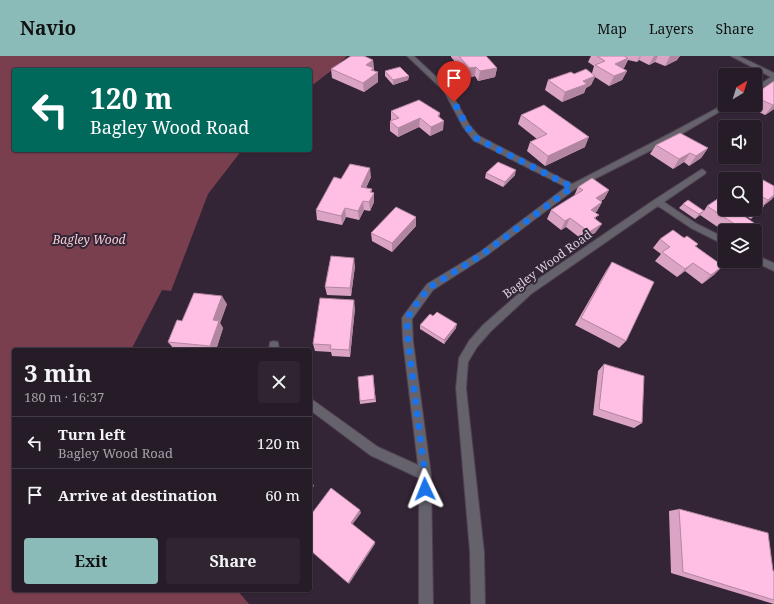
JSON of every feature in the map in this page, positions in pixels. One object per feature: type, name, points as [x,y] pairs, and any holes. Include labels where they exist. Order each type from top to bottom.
[{"type":"street","points":[[410,56],[447,90],[467,127],[476,138],[572,187]]},
{"type":"street","points":[[734,56],[774,77],[762,85]]},
{"type":"street","points":[[426,604],[425,475],[408,341],[407,318],[430,287],[483,254],[572,187],[672,136],[718,111]]},
{"type":"street","name":"Bagley Wood Road","points":[[478,604],[476,552],[461,388],[463,361],[473,344],[487,328],[528,291],[702,172]]},
{"type":"street","points":[[657,202],[694,226],[718,238]]},
{"type":"street","points":[[762,261],[774,267]]},
{"type":"street","points":[[312,404],[374,451],[425,475]]},
{"type":"green space","name":"Bagley Wood","points":[[0,56],[347,56],[312,85],[312,68],[12,68],[12,152],[240,152],[208,194],[171,291],[162,290],[132,348],[12,348],[12,592],[239,592],[249,604],[0,604]]},
{"type":"building","points":[[351,56],[364,56],[373,60],[366,65],[374,68],[371,70],[378,72],[363,83],[331,69]]},
{"type":"building","points":[[459,56],[486,56],[497,68],[480,71],[476,67],[469,68]]},
{"type":"building","points":[[597,56],[624,56],[628,58],[615,64],[627,71],[614,76],[595,65],[605,61]]},
{"type":"building","points":[[400,67],[409,76],[393,80],[385,71]]},
{"type":"building","points":[[586,69],[595,76],[583,81],[587,84],[565,92],[548,80],[571,72],[574,74]]},
{"type":"building","points":[[774,81],[774,105],[762,100],[762,89]]},
{"type":"building","points":[[419,100],[440,113],[438,116],[444,121],[431,127],[420,118],[398,128],[390,121],[399,118],[391,111]]},
{"type":"building","points":[[544,105],[589,137],[548,156],[530,142],[547,134],[521,115]]},
{"type":"building","points":[[680,133],[708,148],[696,156],[690,153],[679,159],[656,145]]},
{"type":"building","points":[[498,162],[516,170],[505,182],[486,173]]},
{"type":"building","points":[[350,164],[370,168],[361,187],[372,189],[370,192],[374,193],[369,202],[363,201],[358,211],[345,208],[341,216],[316,210],[334,177],[341,179]]},
{"type":"building","points":[[592,178],[609,190],[596,198],[602,202],[591,210],[599,215],[594,218],[602,224],[589,232],[570,218],[565,221],[551,210],[583,190],[578,187]]},
{"type":"building","points":[[762,179],[774,186],[774,195],[768,200],[762,197]]},
{"type":"building","points":[[718,199],[718,213],[707,206]]},
{"type":"building","points":[[688,200],[704,211],[699,214],[683,204]]},
{"type":"building","points":[[396,207],[416,217],[392,243],[371,233]]},
{"type":"building","points":[[722,216],[744,216],[754,223],[753,224],[735,224]]},
{"type":"building","points":[[673,230],[684,238],[687,236],[698,244],[695,246],[718,262],[718,268],[720,268],[711,275],[693,263],[685,269],[662,252],[670,247],[660,239]]},
{"type":"building","points":[[331,256],[354,258],[350,288],[325,287]]},
{"type":"building","points":[[612,262],[654,282],[626,341],[581,318]]},
{"type":"building","points":[[194,293],[222,296],[213,320],[219,321],[210,346],[168,342],[177,320],[182,321]]},
{"type":"building","points":[[320,298],[354,300],[349,350],[330,349],[331,345],[313,344]]},
{"type":"building","points":[[437,312],[457,324],[444,340],[420,325],[430,314],[433,316]]},
{"type":"building","points":[[604,364],[644,376],[642,423],[599,409]]},
{"type":"building","points":[[373,375],[375,399],[360,401],[358,377]]},
{"type":"building","points":[[331,488],[360,510],[351,523],[375,542],[348,583],[312,552],[312,513]]},
{"type":"building","points":[[679,509],[768,533],[774,571],[774,600],[683,572]]},
{"type":"route","points":[[425,489],[425,475],[408,341],[407,318],[430,287],[461,266],[483,254],[572,187],[476,138],[467,127],[454,102]]}]
